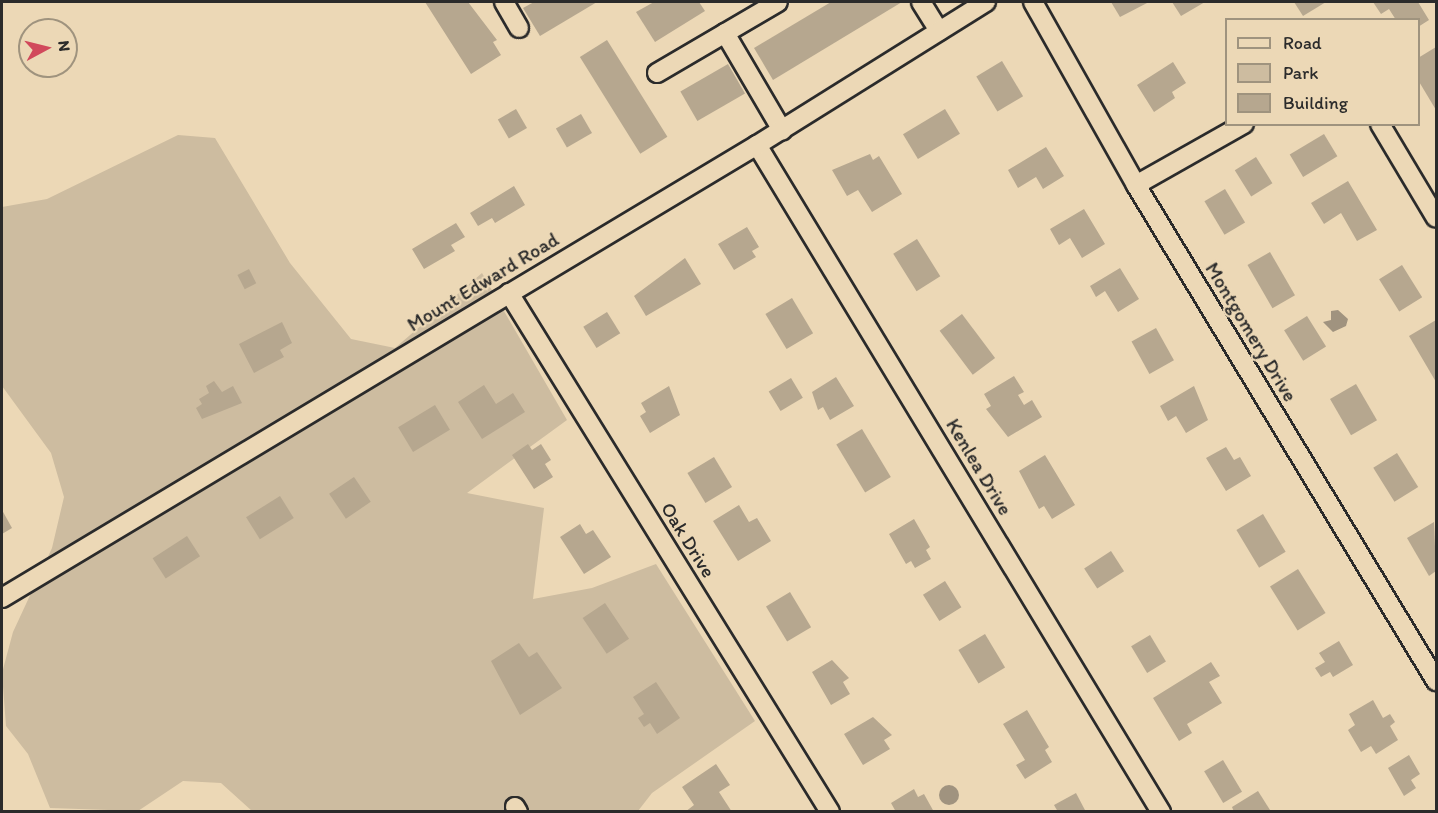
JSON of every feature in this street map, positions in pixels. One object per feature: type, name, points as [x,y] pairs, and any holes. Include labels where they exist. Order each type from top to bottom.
[{"type":"street","points":[[504,2],[519,28]]},
{"type":"street","points":[[657,73],[778,2]]},
{"type":"street","points":[[921,2],[939,31]]},
{"type":"street","name":"Mount Edward Road","points":[[2,598],[782,130],[986,2]]},
{"type":"street","name":"Montgomery Drive","points":[[1033,2],[1136,185],[1437,681]]},
{"type":"street","points":[[725,33],[782,130]]},
{"type":"street","points":[[1136,185],[1240,126]]},
{"type":"street","points":[[1381,126],[1437,218]]},
{"type":"street","name":"Kenlea Drive","points":[[757,145],[1161,812]]},
{"type":"street","name":"Oak Drive","points":[[509,293],[830,812]]},
{"type":"green space","points":[[178,135],[215,138],[290,263],[351,339],[395,348],[482,273],[567,420],[467,493],[544,508],[533,599],[592,588],[656,564],[755,721],[652,793],[638,811],[252,811],[221,783],[183,781],[138,811],[50,808],[28,754],[6,726],[2,673],[13,632],[52,548],[64,497],[51,453],[2,386],[2,207],[47,199]]},
{"type":"shaded area","points":[[1338,310],[1348,319],[1346,326],[1333,332],[1323,322],[1331,320],[1331,311]]},
{"type":"shaded area","points":[[949,785],[956,788],[959,795],[956,802],[949,805],[942,802],[939,795],[942,788]]},
{"type":"building","points":[[425,2],[468,2],[497,40],[493,42],[501,55],[471,74]]},
{"type":"building","points":[[534,2],[597,2],[540,36],[523,8]]},
{"type":"building","points":[[654,2],[699,2],[705,11],[655,42],[636,12]]},
{"type":"building","points":[[831,2],[902,2],[773,80],[754,48]]},
{"type":"building","points":[[1111,2],[1149,2],[1120,17]]},
{"type":"building","points":[[1172,2],[1205,2],[1181,16]]},
{"type":"building","points":[[1294,2],[1326,2],[1303,16]]},
{"type":"building","points":[[1373,2],[1418,2],[1429,20],[1420,26],[1420,18],[1395,18],[1389,9],[1381,14]]},
{"type":"building","points":[[607,40],[667,137],[640,154],[580,57]]},
{"type":"building","points":[[1436,47],[1436,110],[1420,83],[1420,57]]},
{"type":"building","points":[[1002,61],[1023,96],[997,112],[976,76]]},
{"type":"building","points":[[1173,62],[1186,83],[1172,92],[1175,98],[1154,112],[1137,85]]},
{"type":"building","points":[[728,64],[745,93],[697,121],[680,92]]},
{"type":"building","points":[[516,109],[527,128],[509,139],[498,120]]},
{"type":"building","points":[[945,109],[960,134],[918,159],[903,134]]},
{"type":"building","points":[[581,114],[592,133],[567,148],[556,129]]},
{"type":"building","points":[[1324,134],[1337,156],[1303,177],[1290,155]]},
{"type":"building","points":[[1046,147],[1064,176],[1043,189],[1036,177],[1018,188],[1008,170]]},
{"type":"building","points":[[870,154],[873,160],[879,156],[902,194],[872,212],[858,190],[847,196],[832,170]]},
{"type":"building","points":[[1256,157],[1272,183],[1251,197],[1235,170]]},
{"type":"building","points":[[1348,181],[1377,230],[1357,241],[1341,213],[1324,224],[1311,203]]},
{"type":"building","points":[[514,186],[525,205],[495,223],[492,218],[478,226],[470,213]]},
{"type":"building","points":[[1225,189],[1245,222],[1225,235],[1204,201]]},
{"type":"building","points":[[1084,209],[1105,244],[1082,258],[1070,238],[1059,245],[1050,229]]},
{"type":"building","points":[[456,223],[465,237],[451,245],[455,251],[424,269],[412,249]]},
{"type":"building","points":[[747,227],[759,247],[752,251],[756,257],[734,270],[718,244]]},
{"type":"building","points":[[917,239],[940,276],[917,291],[893,254]]},
{"type":"building","points":[[1270,252],[1295,295],[1272,308],[1247,265]]},
{"type":"building","points":[[685,258],[701,284],[646,316],[634,296]]},
{"type":"building","points":[[1402,265],[1422,297],[1399,312],[1379,279]]},
{"type":"building","points":[[1120,268],[1139,299],[1118,312],[1105,291],[1096,297],[1090,286]]},
{"type":"building","points":[[249,269],[256,283],[245,289],[237,275]]},
{"type":"building","points":[[792,298],[813,333],[787,349],[765,314]]},
{"type":"building","points":[[607,312],[620,333],[597,348],[583,327]]},
{"type":"building","points":[[962,314],[995,358],[973,375],[940,331]]},
{"type":"building","points":[[1307,316],[1326,347],[1303,361],[1284,330]]},
{"type":"building","points":[[1436,320],[1436,382],[1409,336]]},
{"type":"building","points":[[282,322],[292,343],[280,350],[284,357],[254,373],[239,344]]},
{"type":"building","points":[[1156,328],[1174,360],[1149,374],[1132,342]]},
{"type":"building","points":[[1014,376],[1024,392],[1018,395],[1024,405],[1032,400],[1042,417],[1008,437],[986,409],[991,406],[984,394]]},
{"type":"building","points":[[836,377],[854,406],[830,420],[823,407],[818,410],[812,392]]},
{"type":"building","points":[[791,378],[803,398],[781,411],[769,391]]},
{"type":"building","points":[[214,381],[222,392],[233,386],[242,403],[202,419],[196,408],[202,404],[199,399],[209,393],[206,386]]},
{"type":"building","points":[[1356,384],[1377,420],[1351,435],[1330,399]]},
{"type":"building","points":[[484,385],[496,404],[513,393],[525,412],[482,439],[458,402]]},
{"type":"building","points":[[669,386],[680,415],[650,433],[640,416],[646,412],[641,403]]},
{"type":"building","points":[[1194,386],[1208,420],[1186,433],[1176,416],[1168,421],[1160,406]]},
{"type":"building","points":[[435,405],[450,430],[413,452],[398,427]]},
{"type":"building","points":[[862,429],[891,477],[865,492],[836,444]]},
{"type":"building","points":[[528,444],[532,450],[541,444],[551,460],[545,464],[553,477],[534,489],[512,455]]},
{"type":"building","points":[[1226,447],[1234,460],[1240,457],[1251,476],[1226,491],[1206,458]]},
{"type":"building","points":[[1397,453],[1418,487],[1394,502],[1373,468]]},
{"type":"building","points":[[1045,455],[1075,505],[1052,519],[1044,506],[1039,509],[1019,471]]},
{"type":"building","points":[[714,457],[732,487],[705,503],[687,473]]},
{"type":"building","points":[[354,477],[371,502],[346,519],[329,494]]},
{"type":"building","points":[[280,496],[294,518],[260,539],[246,517]]},
{"type":"building","points":[[739,505],[749,522],[757,518],[771,541],[738,561],[713,521]]},
{"type":"building","points":[[2,510],[12,528],[2,534]]},
{"type":"building","points":[[1263,514],[1286,552],[1259,568],[1236,530]]},
{"type":"building","points":[[914,519],[930,547],[926,550],[931,559],[915,568],[911,561],[906,564],[889,534]]},
{"type":"building","points":[[1434,522],[1436,571],[1429,576],[1407,538]]},
{"type":"building","points":[[580,524],[586,534],[593,530],[611,557],[584,574],[560,537]]},
{"type":"building","points":[[187,536],[200,556],[166,578],[153,558]]},
{"type":"building","points":[[1111,551],[1124,571],[1097,589],[1084,568]]},
{"type":"building","points":[[1298,569],[1326,613],[1298,631],[1270,586]]},
{"type":"building","points":[[945,581],[961,607],[939,621],[923,595]]},
{"type":"building","points":[[790,592],[811,627],[787,642],[766,606]]},
{"type":"building","points":[[605,603],[629,639],[607,654],[583,618]]},
{"type":"building","points":[[985,634],[1005,667],[979,683],[958,650]]},
{"type":"building","points":[[1150,635],[1166,662],[1147,673],[1131,646]]},
{"type":"building","points":[[1339,641],[1353,665],[1333,677],[1330,672],[1321,677],[1315,668],[1325,662],[1319,653]]},
{"type":"building","points":[[519,643],[529,657],[537,652],[562,688],[520,715],[491,661]]},
{"type":"building","points":[[832,660],[849,678],[843,682],[850,694],[831,705],[812,672]]},
{"type":"building","points":[[1211,662],[1220,676],[1209,682],[1222,703],[1187,724],[1192,733],[1179,741],[1153,698]]},
{"type":"building","points":[[656,682],[680,718],[657,734],[650,723],[644,727],[638,718],[644,714],[633,697]]},
{"type":"building","points":[[1373,700],[1383,718],[1390,714],[1395,722],[1390,726],[1398,740],[1376,754],[1371,746],[1361,752],[1348,730],[1355,725],[1349,714]]},
{"type":"building","points":[[1027,710],[1049,747],[1045,750],[1052,762],[1025,779],[1016,765],[1025,760],[1003,724]]},
{"type":"building","points":[[873,717],[892,735],[884,740],[890,749],[863,765],[844,734]]},
{"type":"building","points":[[1409,755],[1420,774],[1411,780],[1416,788],[1404,796],[1388,768]]},
{"type":"building","points":[[1223,760],[1242,792],[1223,803],[1204,771]]},
{"type":"building","points":[[716,764],[730,785],[719,792],[732,812],[685,812],[694,805],[682,787]]},
{"type":"building","points":[[914,789],[918,797],[924,794],[934,812],[896,812],[891,803]]},
{"type":"building","points":[[1258,791],[1270,810],[1234,812],[1232,807]]},
{"type":"building","points":[[1076,793],[1086,812],[1058,812],[1054,805]]}]
